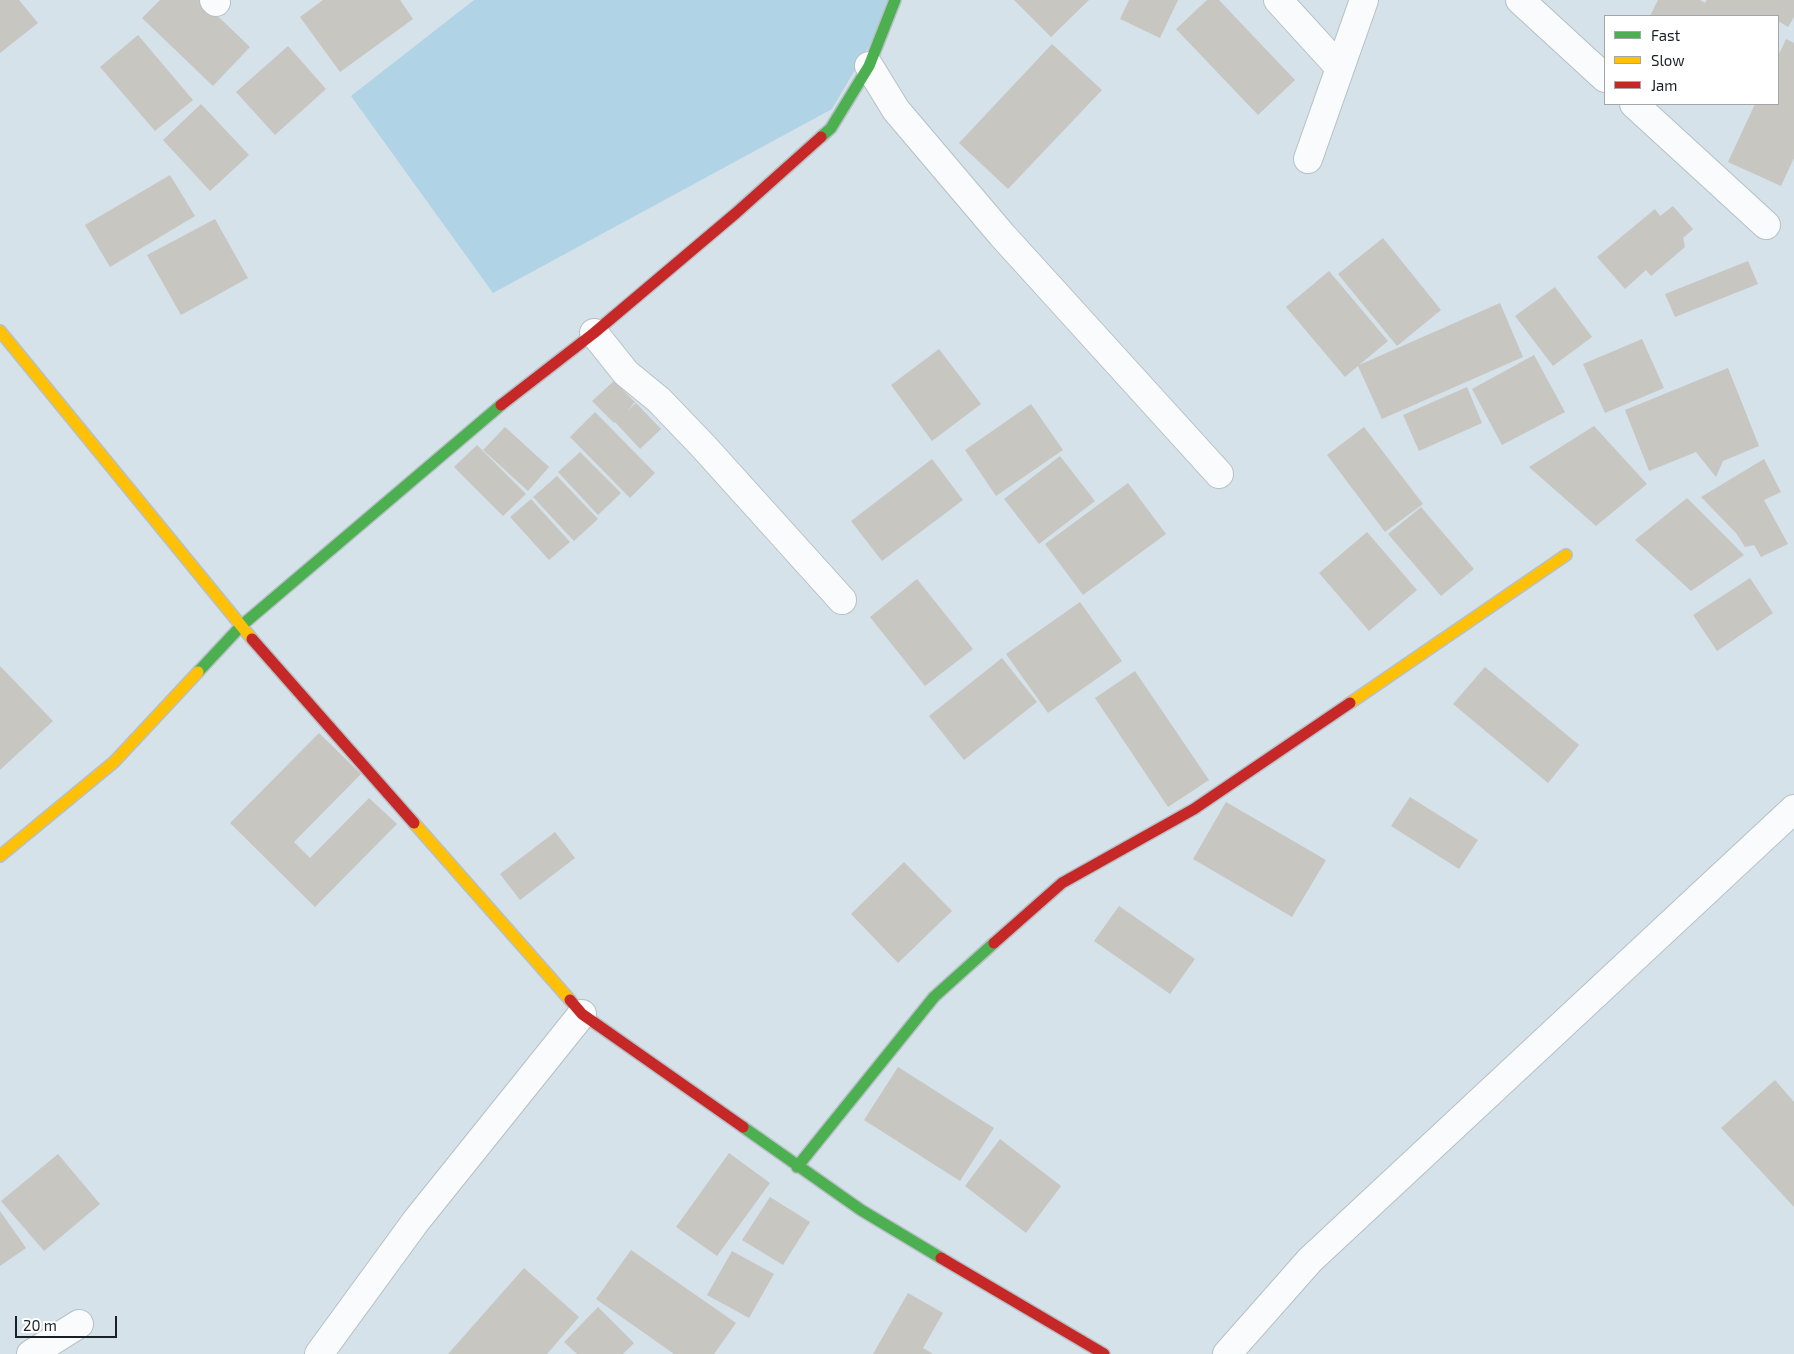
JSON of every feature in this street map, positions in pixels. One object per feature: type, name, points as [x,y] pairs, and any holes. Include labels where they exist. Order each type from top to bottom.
[{"type":"street","points":[[0,856],[114,762],[241,626],[489,416],[594,333],[736,213],[831,128],[869,66],[895,0]]},
{"type":"street","points":[[1278,0],[1340,68]]},
{"type":"street","points":[[1308,159],[1364,0]]},
{"type":"street","points":[[1520,0],[1604,77]]},
{"type":"street","points":[[869,66],[896,110],[996,228],[1219,474]]},
{"type":"street","points":[[1635,105],[1766,225]]},
{"type":"street","points":[[0,331],[241,626],[582,1014],[797,1167],[861,1210],[1104,1354]]},
{"type":"street","points":[[594,333],[626,373],[659,400],[842,600]]},
{"type":"street","points":[[797,1167],[934,997],[1062,883],[1194,809],[1566,555]]},
{"type":"street","points":[[1227,1354],[1310,1260],[1794,809]]},
{"type":"street","points":[[319,1354],[416,1221],[582,1014]]},
{"type":"street","points":[[31,1354],[79,1324]]},
{"type":"shaded area","points":[[474,0],[896,0],[832,109],[493,293],[351,96]]},
{"type":"building","points":[[0,0],[19,0],[38,23],[0,53]]},
{"type":"building","points":[[160,0],[201,0],[250,47],[213,86],[142,18]]},
{"type":"building","points":[[323,0],[400,0],[413,19],[340,72],[300,17]]},
{"type":"building","points":[[1014,0],[1089,0],[1051,37]]},
{"type":"building","points":[[1129,0],[1178,0],[1160,38],[1120,19]]},
{"type":"building","points":[[1207,0],[1219,0],[1295,80],[1258,115],[1176,29]]},
{"type":"building","points":[[1658,0],[1700,0],[1705,3],[1707,0],[1794,0],[1794,17],[1788,27],[1779,22],[1779,15],[1650,15]]},
{"type":"building","points":[[138,35],[193,100],[155,131],[100,67]]},
{"type":"building","points":[[1786,39],[1794,43],[1794,158],[1781,186],[1728,162],[1755,105],[1779,105],[1779,54]]},
{"type":"building","points":[[1052,44],[1102,90],[1008,189],[959,143]]},
{"type":"building","points":[[288,46],[326,89],[275,135],[236,92]]},
{"type":"building","points":[[201,104],[249,155],[210,191],[163,140]]},
{"type":"building","points":[[170,175],[195,216],[110,267],[85,225]]},
{"type":"building","points":[[1673,206],[1693,229],[1683,238],[1685,247],[1651,276],[1646,270],[1625,289],[1597,257],[1655,209],[1660,216]]},
{"type":"building","points":[[215,219],[248,278],[181,315],[147,255]]},
{"type":"building","points":[[1383,238],[1441,310],[1397,346],[1338,274]]},
{"type":"building","points":[[1748,261],[1758,284],[1675,317],[1665,294]]},
{"type":"building","points":[[1329,271],[1388,341],[1359,365],[1500,303],[1523,357],[1382,419],[1358,366],[1345,377],[1286,307]]},
{"type":"building","points":[[1555,287],[1592,337],[1553,366],[1515,316]]},
{"type":"building","points":[[1642,339],[1664,388],[1605,413],[1583,364]]},
{"type":"building","points":[[939,349],[981,404],[932,441],[891,385]]},
{"type":"building","points":[[1534,355],[1565,412],[1502,445],[1472,389]]},
{"type":"building","points":[[1728,368],[1759,446],[1723,461],[1716,477],[1696,452],[1649,471],[1625,410]]},
{"type":"building","points":[[614,381],[635,402],[627,411],[636,403],[661,429],[640,449],[592,401]]},
{"type":"building","points":[[1467,387],[1482,423],[1419,451],[1403,415]]},
{"type":"building","points":[[1031,404],[1063,450],[996,496],[965,450]]},
{"type":"building","points":[[595,412],[655,473],[630,498],[570,437]]},
{"type":"building","points":[[1594,426],[1647,484],[1596,526],[1529,467]]},
{"type":"building","points":[[505,427],[549,467],[528,491],[483,450]]},
{"type":"building","points":[[1364,427],[1423,504],[1385,532],[1327,455]]},
{"type":"building","points":[[477,445],[526,494],[503,516],[454,467]]},
{"type":"building","points":[[580,452],[621,493],[598,515],[558,472]]},
{"type":"building","points":[[1060,456],[1095,501],[1039,544],[1004,499]]},
{"type":"building","points":[[932,459],[963,500],[882,561],[851,521]]},
{"type":"building","points":[[1764,459],[1781,492],[1764,500],[1788,544],[1761,557],[1754,545],[1745,547],[1736,533],[1701,497]]},
{"type":"building","points":[[557,476],[598,519],[574,541],[533,497]]},
{"type":"building","points":[[1128,483],[1166,534],[1083,595],[1045,544]]},
{"type":"building","points":[[1687,498],[1744,555],[1691,591],[1635,540]]},
{"type":"building","points":[[531,499],[570,542],[549,560],[510,517]]},
{"type":"building","points":[[1421,507],[1474,569],[1441,596],[1388,534]]},
{"type":"building","points":[[1367,532],[1417,590],[1369,631],[1319,573]]},
{"type":"building","points":[[1750,578],[1773,613],[1717,651],[1693,615]]},
{"type":"building","points":[[917,579],[973,649],[925,686],[870,617]]},
{"type":"building","points":[[1080,602],[1122,661],[1048,713],[1006,654]]},
{"type":"building","points":[[1002,658],[1037,702],[964,760],[929,716]]},
{"type":"building","points":[[0,666],[53,721],[0,770]]},
{"type":"building","points":[[1485,667],[1579,745],[1548,783],[1453,704]]},
{"type":"building","points":[[1135,671],[1209,780],[1168,807],[1095,698]]},
{"type":"building","points":[[319,733],[361,774],[294,842],[310,858],[369,798],[397,824],[315,907],[230,823]]},
{"type":"building","points":[[1410,797],[1478,840],[1459,869],[1391,826]]},
{"type":"building","points":[[1226,802],[1326,860],[1292,917],[1193,859]]},
{"type":"building","points":[[555,832],[575,858],[520,900],[500,874]]},
{"type":"building","points":[[904,862],[952,911],[898,963],[851,914]]},
{"type":"building","points":[[1119,906],[1195,959],[1170,994],[1094,941]]},
{"type":"building","points":[[898,1067],[994,1128],[960,1181],[864,1120]]},
{"type":"building","points":[[1775,1080],[1794,1102],[1794,1207],[1721,1128]]},
{"type":"building","points":[[1000,1139],[1061,1186],[1026,1233],[965,1186]]},
{"type":"building","points":[[729,1153],[770,1183],[717,1256],[676,1227]]},
{"type":"building","points":[[58,1154],[100,1204],[44,1251],[1,1201]]},
{"type":"building","points":[[770,1197],[810,1222],[783,1265],[742,1240]]},
{"type":"building","points":[[0,1211],[26,1248],[0,1266]]},
{"type":"building","points":[[631,1250],[736,1323],[714,1354],[674,1354],[596,1299]]},
{"type":"building","points":[[732,1251],[774,1274],[749,1318],[707,1295]]},
{"type":"building","points":[[524,1268],[579,1317],[547,1354],[448,1354]]},
{"type":"building","points":[[908,1293],[943,1313],[923,1348],[933,1354],[873,1354]]},
{"type":"building","points":[[598,1307],[634,1343],[623,1354],[577,1354],[564,1342]]},
{"type":"traffic: fast","points":[[821,137],[831,128],[869,66],[895,0]]},
{"type":"traffic: fast","points":[[198,672],[241,626],[501,405]]},
{"type":"traffic: fast","points":[[797,1167],[934,997],[994,943]]},
{"type":"traffic: fast","points":[[743,1127],[861,1210],[941,1258]]},
{"type":"traffic: slow","points":[[0,331],[252,639]]},
{"type":"traffic: slow","points":[[1350,703],[1566,555]]},
{"type":"traffic: slow","points":[[0,856],[114,762],[198,672]]},
{"type":"traffic: slow","points":[[414,823],[570,1000]]},
{"type":"traffic: jam","points":[[501,405],[594,333],[736,213],[821,137]]},
{"type":"traffic: jam","points":[[252,639],[414,823]]},
{"type":"traffic: jam","points":[[994,943],[1062,883],[1194,809],[1350,703]]},
{"type":"traffic: jam","points":[[570,1000],[582,1014],[743,1127]]},
{"type":"traffic: jam","points":[[941,1258],[1104,1354]]}]
